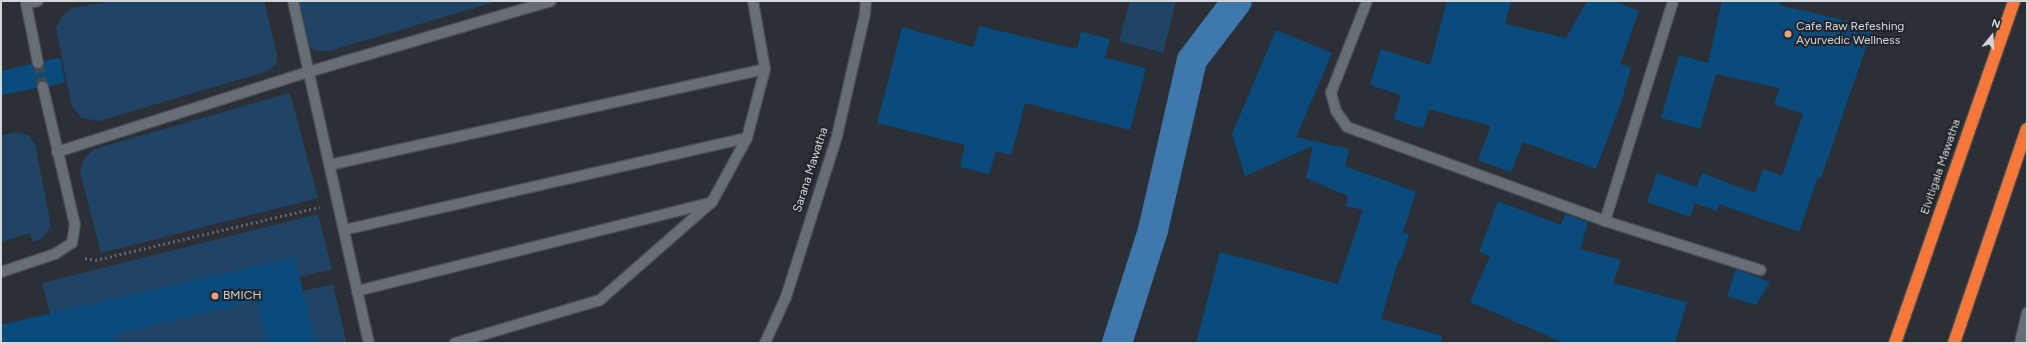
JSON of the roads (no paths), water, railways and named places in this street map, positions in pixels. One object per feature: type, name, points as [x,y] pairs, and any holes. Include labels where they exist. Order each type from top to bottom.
[{"type":"highway","name":"Elvitigala Mawatha","points":[[1895,343],[2014,1]]},
{"type":"highway","points":[[1954,343],[2027,129]]},
{"type":"street","points":[[38,1],[26,2],[38,63]]},
{"type":"street","points":[[293,1],[369,343]]},
{"type":"street","points":[[57,152],[308,72],[551,1]]},
{"type":"street","points":[[455,343],[600,300],[712,202],[747,138],[765,69],[753,1]]},
{"type":"street","name":"Sarana Mawatha","points":[[765,343],[786,297],[837,136],[865,14],[866,1]]},
{"type":"street","points":[[1367,1],[1331,93],[1336,111],[1348,127],[1605,221],[1760,270]]},
{"type":"street","points":[[1605,221],[1673,1]]},
{"type":"street","points":[[329,164],[765,69]]},
{"type":"street","points":[[1,272],[55,254],[72,243],[75,225],[43,87]]},
{"type":"street","points":[[344,230],[747,138]]},
{"type":"street","points":[[357,291],[712,202]]},
{"type":"street","points":[[2020,343],[2027,312]]},
{"type":"waterway","points":[[1117,343],[1153,230],[1192,60],[1237,1]]},
{"type":"tunnel","points":[[38,63],[43,87]]},
{"type":"place","name":"Cafe Raw Refeshing Ayurvedic Wellness","points":[[1788,34]]},
{"type":"place","name":"BMICH","points":[[215,296]]}]
